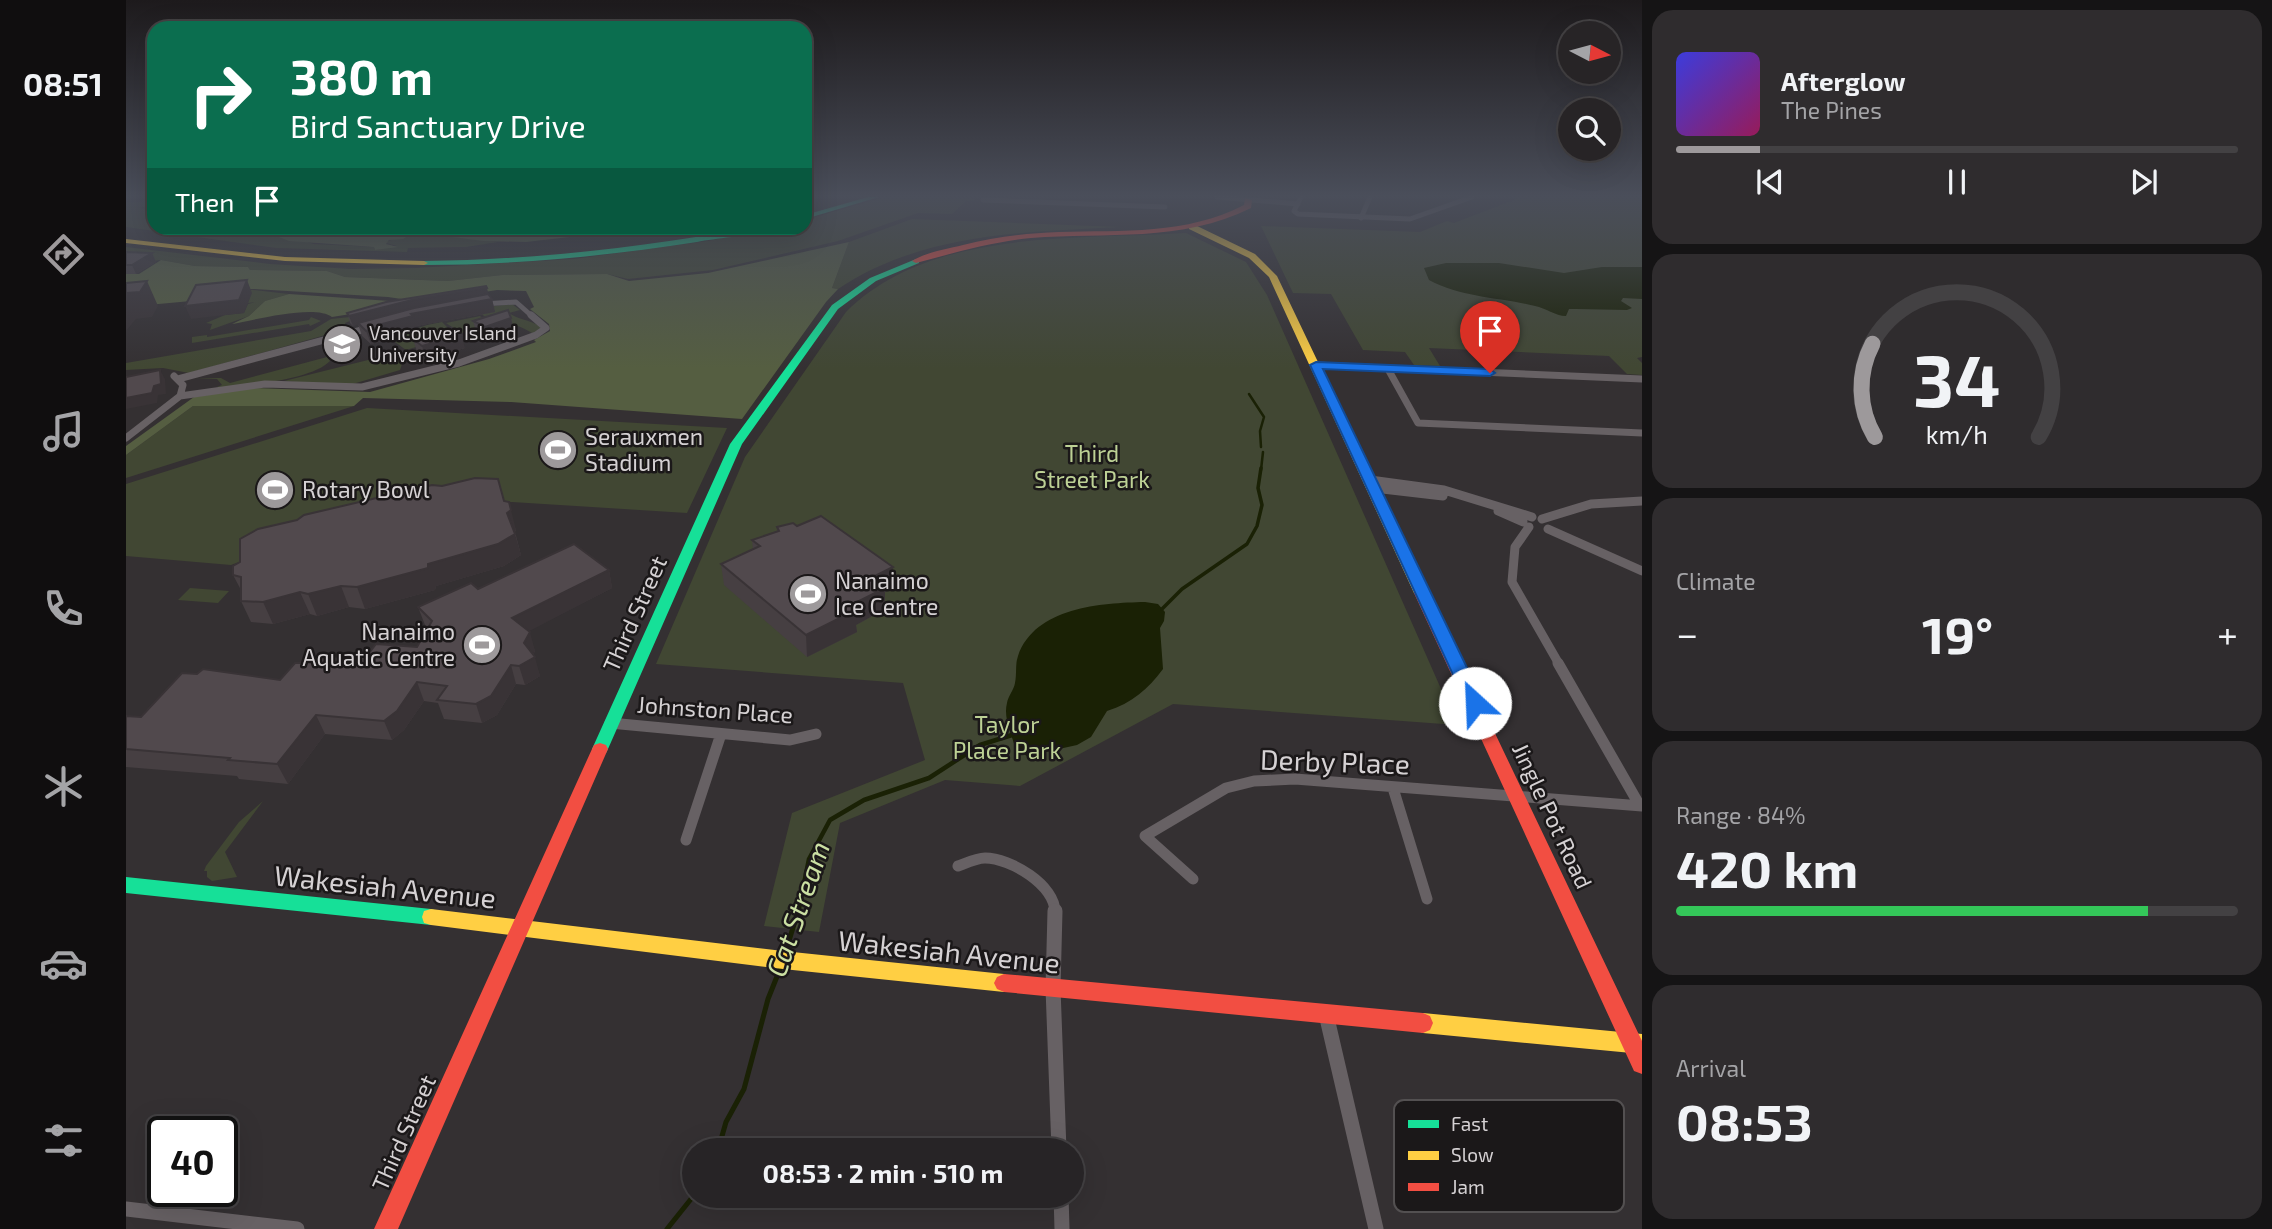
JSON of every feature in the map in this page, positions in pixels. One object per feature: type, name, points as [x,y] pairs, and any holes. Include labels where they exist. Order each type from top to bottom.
[{"type":"main road","points":[[229,254],[274,260],[430,264],[575,254]]},
{"type":"main road","points":[[324,254],[473,254]]},
{"type":"main road","name":"Third Street","points":[[386,1229],[736,444],[843,299],[886,271],[935,254]]},
{"type":"main road","name":"Jingle Pot Road","points":[[1250,254],[1270,271],[1316,365],[1637,1043],[1642,1064]]},
{"type":"main road","name":"Wakesiah Avenue","points":[[126,885],[521,926],[783,960],[1637,1043]]},
{"type":"street","points":[[126,438],[180,396],[265,384],[333,388],[365,386],[510,346],[540,334],[546,328],[516,302],[491,302],[472,307]]},
{"type":"street","points":[[180,396],[183,385],[176,377],[381,325]]},
{"type":"street","points":[[1316,365],[1642,379]]},
{"type":"street","points":[[1388,369],[1418,423],[1642,433]]},
{"type":"street","points":[[1372,484],[1444,496],[1503,512],[1642,571]]},
{"type":"street","points":[[1528,522],[1542,519],[1559,510],[1595,503],[1642,501]]},
{"type":"street","points":[[1542,519],[1549,525],[1548,529]]},
{"type":"street","points":[[1528,522],[1515,547],[1512,582],[1641,806]]},
{"type":"street","name":"Johnston Place","points":[[610,723],[790,740],[816,734]]},
{"type":"street","points":[[686,840],[721,734]]},
{"type":"street","name":"Derby Place","points":[[1193,879],[1145,836],[1226,788],[1254,781],[1295,779],[1641,806]]},
{"type":"street","points":[[1393,788],[1427,899]]},
{"type":"street","points":[[958,866],[984,858],[1015,864],[1041,885],[1055,907],[1053,988],[1059,1138]]},
{"type":"street","points":[[1325,1014],[1376,1229]]},
{"type":"street","points":[[1061,1208],[1062,1229]]},
{"type":"street","points":[[126,1209],[297,1229]]},
{"type":"green space","points":[[126,254],[188,254],[270,264],[351,269],[574,259],[609,254],[780,254],[713,270],[628,279],[607,274],[502,275],[448,281],[345,277],[327,271],[250,270],[248,267],[195,266],[161,260],[143,262],[126,259]]},
{"type":"green space","points":[[844,254],[910,254],[870,270],[838,289],[832,288]]},
{"type":"green space","name":"Third Street Park","points":[[953,254],[1230,254],[1246,262],[1267,295],[1457,725],[1173,704],[1020,786],[945,780],[840,823],[819,932],[764,926],[792,813],[925,760],[903,683],[656,664],[745,457],[846,312],[880,285],[919,265]]},
{"type":"green space","points":[[1275,254],[1642,254],[1642,357],[1637,358],[1642,363],[1642,375],[1627,374],[1609,356],[1429,348],[1440,366],[1414,365],[1405,352],[1363,350],[1331,294],[1293,293]]},
{"type":"green space","points":[[253,290],[289,294],[265,301],[249,316],[210,330],[212,324],[206,323],[225,315],[244,313],[248,304],[256,302],[248,303],[251,293],[204,293]]},
{"type":"green space","points":[[512,304],[520,310],[509,313],[540,326],[540,331],[532,333],[505,323],[461,333],[446,323],[480,316],[484,319],[486,318],[482,314],[487,307]]},
{"type":"green space","points":[[311,317],[321,321],[310,326],[309,324],[192,343],[192,337],[207,337],[309,320]]},
{"type":"green space","points":[[350,317],[350,321],[345,323],[347,329],[189,373],[163,368],[126,370],[126,363],[311,331],[331,319]]},
{"type":"green space","points":[[442,322],[448,328],[436,330],[451,329],[446,338],[406,350],[395,342],[410,336],[391,341],[393,337]]},
{"type":"green space","points":[[400,352],[404,358],[400,370],[346,386],[284,381]]},
{"type":"green space","points":[[327,357],[330,361],[309,373],[262,383],[220,389],[217,387],[222,385],[217,379],[196,378],[221,378],[230,383]]},
{"type":"green space","points":[[193,406],[354,406],[126,478],[126,455]]},
{"type":"green space","points":[[367,408],[727,428],[687,513],[418,496],[231,565],[126,556],[126,484]]},
{"type":"green space","points":[[190,588],[229,591],[218,603],[178,600]]},
{"type":"green space","points":[[263,801],[225,852],[237,877],[212,881],[207,877],[207,871],[204,871],[206,866],[239,822]]},
{"type":"shaded area","points":[[793,254],[844,254],[832,288],[838,289],[742,419],[511,402],[363,398],[354,406],[193,406],[126,455],[126,446],[194,397],[253,388],[370,392],[489,359],[536,342],[534,340],[550,331],[549,324],[530,309],[534,307],[526,291],[497,290],[422,302],[388,297],[254,289],[197,291],[191,301],[126,307],[126,274],[139,274],[161,260],[195,266],[248,267],[250,270],[327,271],[345,277],[448,281],[502,275],[607,274],[629,281],[708,273]]},
{"type":"shaded area","points":[[1446,263],[1499,263],[1564,273],[1602,267],[1642,267],[1642,299],[1623,298],[1621,301],[1632,308],[1627,310],[1569,309],[1566,316],[1562,316],[1535,306],[1455,290],[1429,280],[1424,268]]},
{"type":"shaded area","points":[[289,294],[419,303],[332,317],[324,313],[299,312],[232,324],[249,316],[265,301]]},
{"type":"shaded area","points":[[1109,604],[1158,604],[1165,612],[1160,628],[1163,669],[1157,676],[1132,699],[1107,711],[1091,737],[1077,745],[1027,756],[1016,750],[1006,709],[1015,683],[1018,656],[1027,640],[1039,627],[1071,611]]},
{"type":"building","points":[[126,254],[150,254],[132,265],[126,265]]},
{"type":"building","points":[[247,280],[239,300],[185,306],[196,285]]},
{"type":"building","points":[[147,281],[140,292],[126,293],[126,283]]},
{"type":"building","points":[[486,286],[487,288],[412,300],[349,316],[347,313],[386,302]]},
{"type":"building","points":[[488,294],[492,299],[411,314],[413,316],[366,331],[358,323],[414,308]]},
{"type":"building","points":[[508,310],[511,318],[485,327],[473,321]]},
{"type":"building","points":[[451,328],[461,335],[422,346],[413,339]]},
{"type":"building","points":[[160,370],[161,384],[154,386],[152,393],[126,398],[126,377]]},
{"type":"building","points":[[475,478],[498,479],[504,501],[509,502],[511,510],[507,513],[515,534],[498,544],[428,564],[428,568],[357,587],[341,586],[308,594],[300,592],[263,602],[241,601],[241,577],[233,575],[233,566],[240,562],[240,539],[258,529],[297,520],[304,515],[432,485],[442,486]]},
{"type":"building","name":"Nanaimo Ice Centre","points":[[821,516],[893,567],[871,578],[885,588],[851,605],[856,610],[806,635],[721,564],[760,546],[752,540],[779,531],[777,527],[793,523],[797,526]]},
{"type":"building","points":[[574,544],[609,570],[512,618],[530,632],[524,643],[535,657],[519,666],[511,665],[491,696],[476,704],[437,700],[447,686],[417,682],[397,711],[384,721],[316,715],[277,764],[126,749],[126,716],[141,717],[182,673],[197,674],[203,669],[280,680],[295,663],[301,663],[308,654],[359,659],[363,653],[369,653],[376,644],[417,647],[432,621],[418,607],[471,583],[478,589]]},
{"type":"waterway","name":"Cat Stream","points":[[1249,394],[1264,417],[1260,431],[1261,447]]},
{"type":"waterway","name":"Cat Stream","points":[[1261,470],[1263,452]]},
{"type":"waterway","name":"Cat Stream","points":[[1162,609],[1182,589],[1247,544],[1257,526],[1262,505],[1258,488],[1261,468]]},
{"type":"waterway","name":"Cat Stream","points":[[798,913],[809,859],[830,820],[864,800],[929,778],[980,745],[1012,735]]},
{"type":"waterway","name":"Cat Stream","points":[[785,954],[798,911]]},
{"type":"waterway","name":"Cat Stream","points":[[721,1138],[726,1122],[744,1089],[768,999],[782,964]]},
{"type":"waterway","name":"Cat Stream","points":[[667,1229],[684,1208]]},
{"type":"traffic: fast","points":[[424,263],[509,261],[589,254]]},
{"type":"traffic: fast","points":[[600,749],[736,444],[835,307],[873,279],[916,261]]},
{"type":"traffic: fast","points":[[126,885],[431,917]]},
{"type":"traffic: slow","points":[[244,254],[285,259],[424,263]]},
{"type":"traffic: slow","points":[[1249,254],[1273,276],[1421,593]]},
{"type":"traffic: slow","points":[[431,917],[783,960],[1004,983]]},
{"type":"traffic: slow","points":[[1423,1023],[1642,1044]]},
{"type":"traffic: jam","points":[[916,261],[937,254]]},
{"type":"traffic: jam","points":[[1421,593],[1642,1064]]},
{"type":"traffic: jam","points":[[386,1229],[600,749]]},
{"type":"traffic: jam","points":[[1004,983],[1423,1023]]},
{"type":"place","name":"Vancouver Island University","points":[[342,344]]},
{"type":"place","name":"Serauxmen Stadium","points":[[558,450]]},
{"type":"place","name":"Rotary Bowl","points":[[275,490]]},
{"type":"place","name":"Nanaimo Ice Centre","points":[[808,594]]},
{"type":"place","name":"Nanaimo Aquatic Centre","points":[[482,645]]},
{"type":"route","points":[[1475,703],[1316,365],[1490,373]]},
{"type":"park label","name":"Taylor Place Park","points":[[1007,738]]}]
